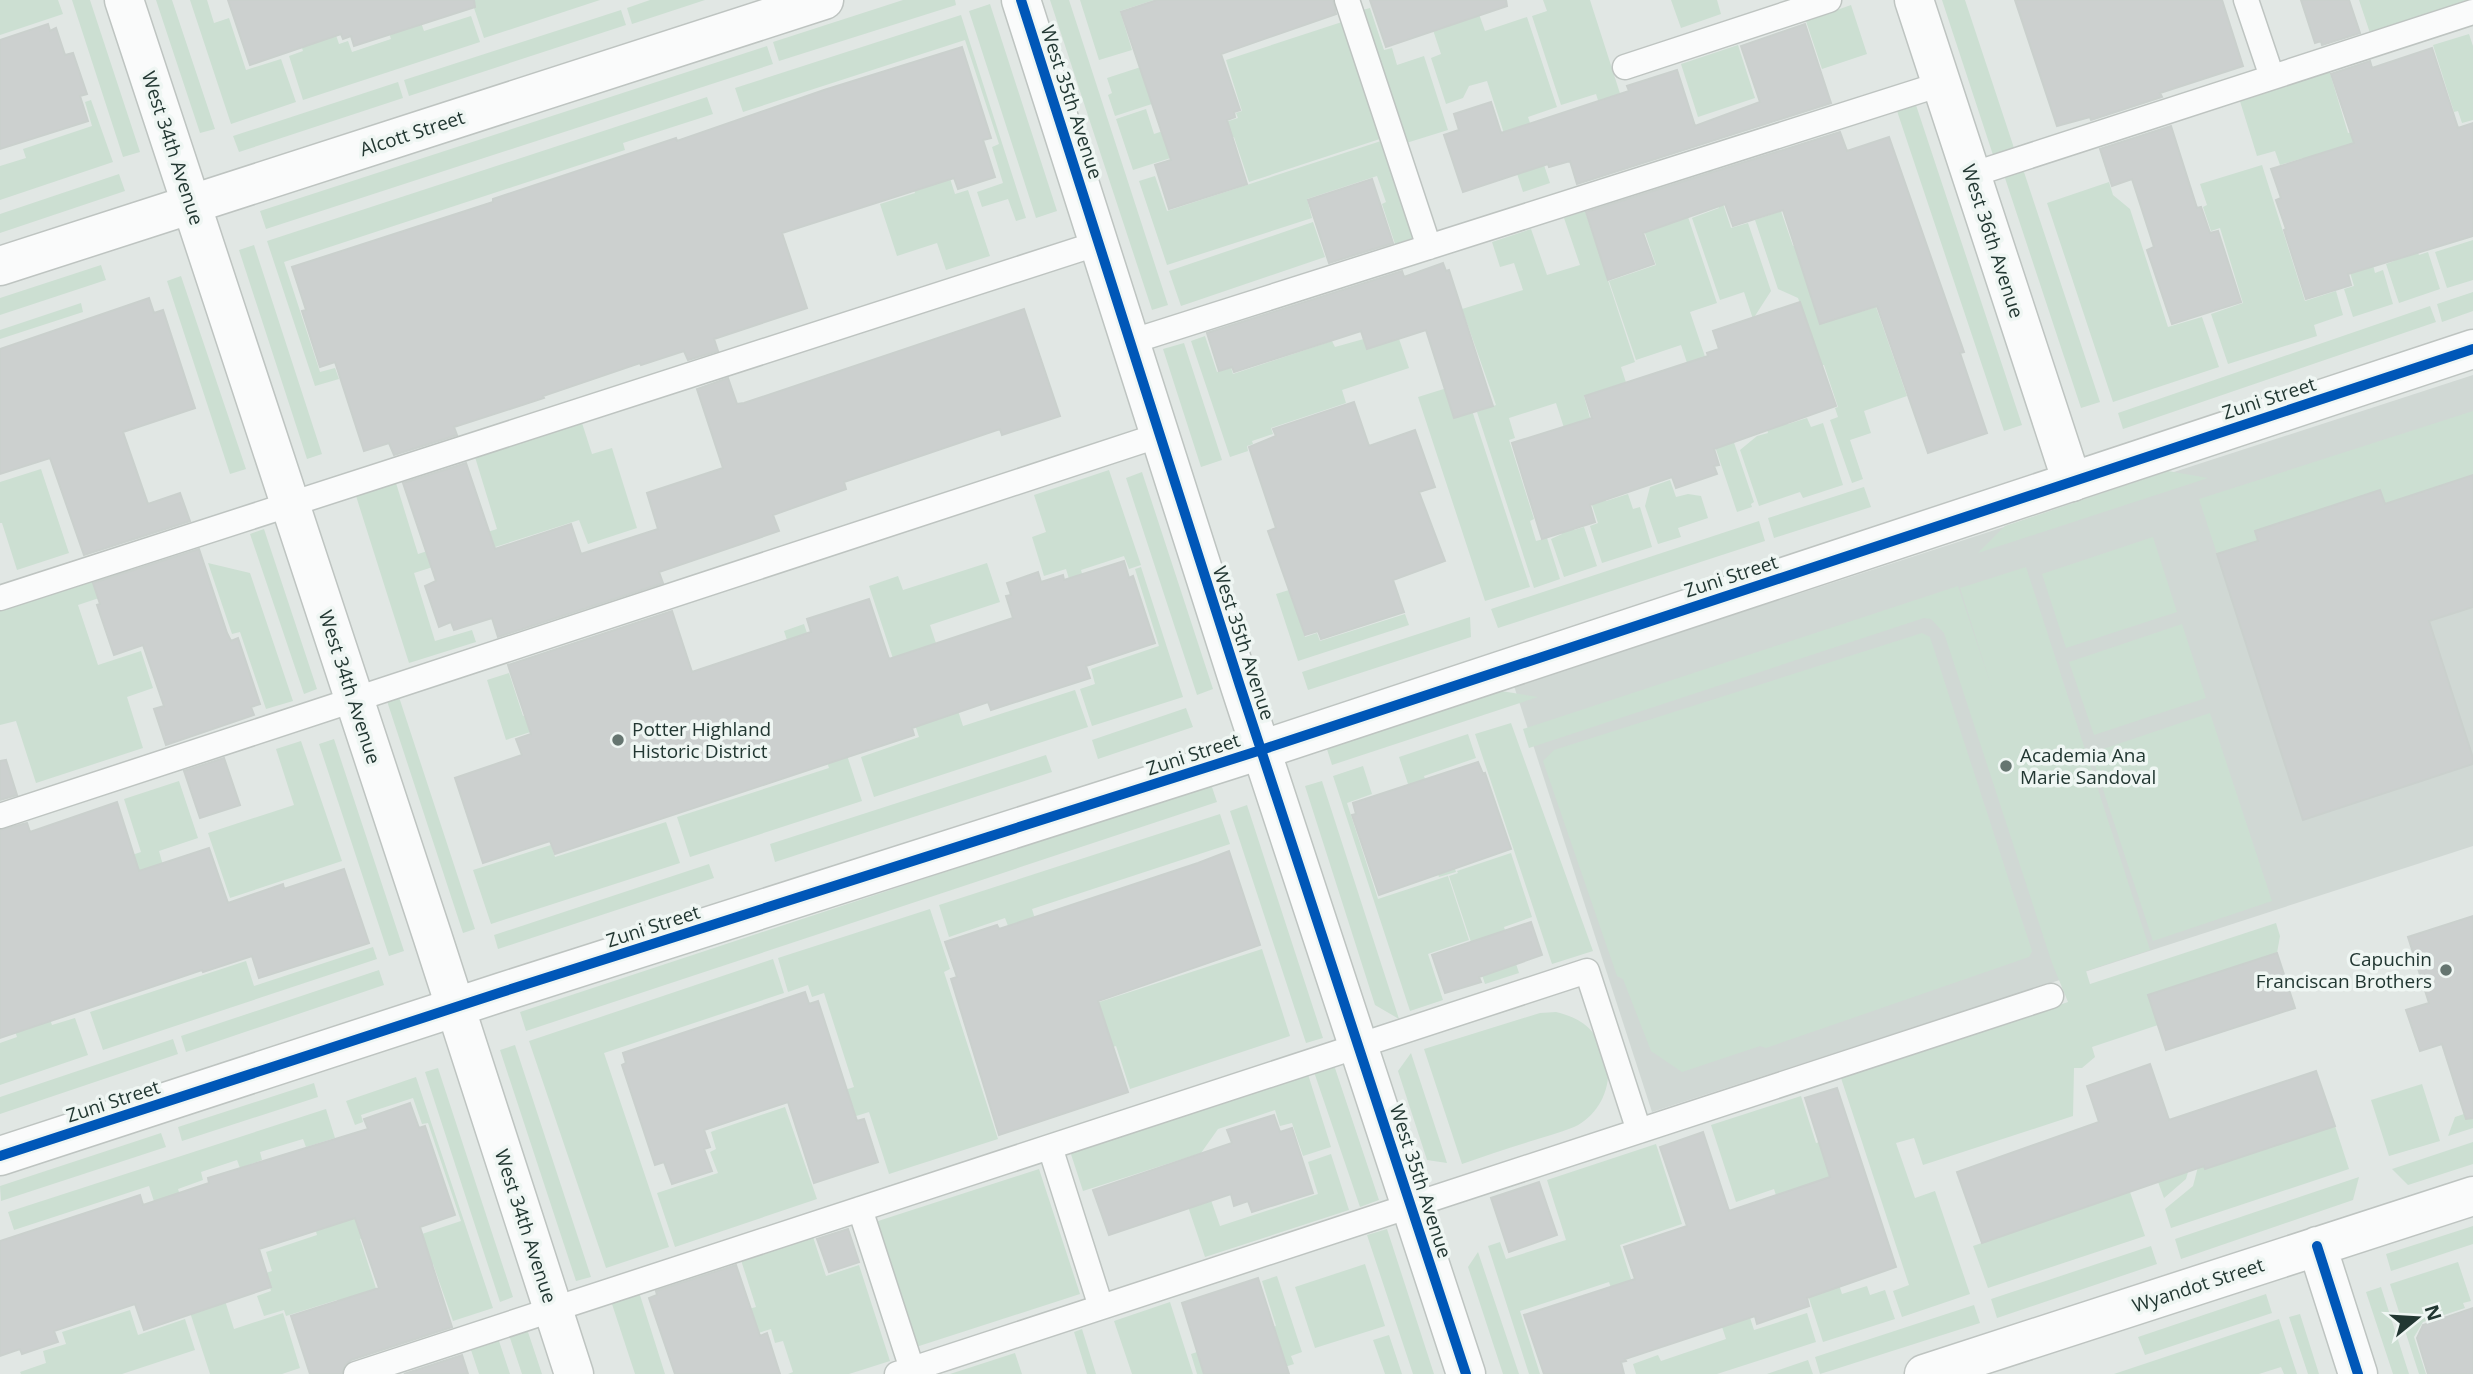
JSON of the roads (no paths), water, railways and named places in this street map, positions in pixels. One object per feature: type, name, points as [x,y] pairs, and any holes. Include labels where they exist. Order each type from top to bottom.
[{"type":"street","name":"West 34th Avenue","points":[[124,0],[574,1374]]},
{"type":"street","name":"Alcott Street","points":[[0,266],[824,0]]},
{"type":"street","name":"West 35th Avenue","points":[[1021,0],[1261,750],[1466,1374]]},
{"type":"street","name":"West 36th Avenue","points":[[1914,0],[2072,482]]},
{"type":"street","name":"Zuni Street","points":[[0,1156],[1261,750],[2473,349]]},
{"type":"street","name":"Wyandot Street","points":[[1924,1374],[2473,1196]]},
{"type":"street","points":[[2317,1246],[2358,1374]]},
{"type":"lane","points":[[1347,0],[1429,247]]},
{"type":"lane","points":[[1625,67],[1829,0]]},
{"type":"lane","points":[[2246,0],[2272,77]]},
{"type":"lane","points":[[1971,175],[2473,12]]},
{"type":"lane","points":[[1130,342],[1941,84]]},
{"type":"lane","points":[[0,598],[1099,243]]},
{"type":"lane","points":[[0,816],[1160,435]]},
{"type":"lane","points":[[356,1374],[1587,971],[1639,1131]]},
{"type":"lane","points":[[860,1209],[904,1371],[2051,996]]},
{"type":"lane","points":[[1050,1147],[1101,1307]]},
{"type":"place","name":"Potter Highland Historic District","points":[[618,740]]},
{"type":"place","name":"Academia Ana Marie Sandoval","points":[[2006,766]]},
{"type":"place","name":"Capuchin Franciscan Brothers","points":[[2446,970]]}]
